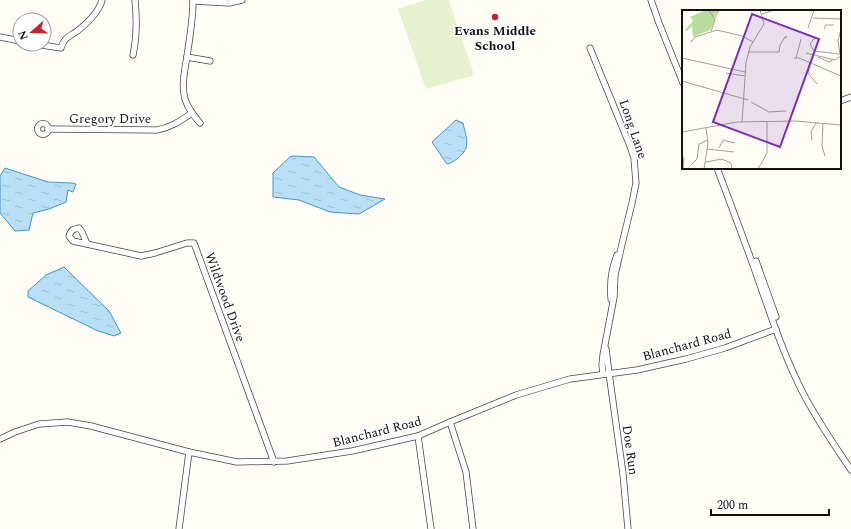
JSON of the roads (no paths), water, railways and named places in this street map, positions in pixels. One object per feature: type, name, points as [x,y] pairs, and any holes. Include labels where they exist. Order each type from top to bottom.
[{"type":"street","points":[[52,47],[61,48],[66,38],[86,24],[101,4],[102,0]]},
{"type":"street","points":[[133,55],[137,31],[136,0]]},
{"type":"street","points":[[200,123],[192,113],[185,98],[183,89],[193,1],[229,2],[242,0]]},
{"type":"street","points":[[650,0],[682,80]]},
{"type":"street","points":[[0,37],[12,39]]},
{"type":"street","name":"Long Lane","points":[[590,48],[634,158],[636,183],[622,244],[611,276],[611,313],[606,341],[606,374]]},
{"type":"street","points":[[187,57],[210,60]]},
{"type":"street","points":[[841,101],[851,97]]},
{"type":"street","name":"Gregory Drive","points":[[48,130],[157,130],[165,129],[192,113]]},
{"type":"street","points":[[717,169],[789,364],[806,400],[820,424],[851,470]]},
{"type":"street","points":[[745,242],[753,253],[783,339],[789,364]]},
{"type":"street","name":"Wildwood Drive","points":[[87,244],[141,256],[187,243],[194,243],[274,462]]},
{"type":"street","name":"Blanchard Road","points":[[0,439],[39,424],[68,422],[91,426],[189,452],[236,462],[287,462],[352,451],[418,436],[516,395],[570,379],[637,370],[686,359],[725,348],[776,329]]},
{"type":"street","name":"Doe Run","points":[[606,374],[623,474],[628,529]]},
{"type":"street","points":[[450,422],[466,472],[473,529]]},
{"type":"street","points":[[418,436],[431,529]]},
{"type":"street","points":[[179,529],[189,452]]},
{"type":"water","points":[[456,120],[463,123],[467,146],[458,158],[447,164],[432,142]]},
{"type":"water","points":[[291,156],[314,157],[339,187],[360,195],[385,199],[359,214],[330,212],[299,200],[273,197],[273,173]]},
{"type":"water","points":[[5,168],[48,182],[76,184],[73,192],[68,190],[66,202],[49,209],[33,213],[29,230],[15,231],[0,213],[0,176]]},
{"type":"water","points":[[64,267],[109,311],[121,333],[114,336],[96,330],[28,297],[28,291],[46,275]]},
{"type":"place","name":"Evans Middle School","points":[[495,17]]}]
